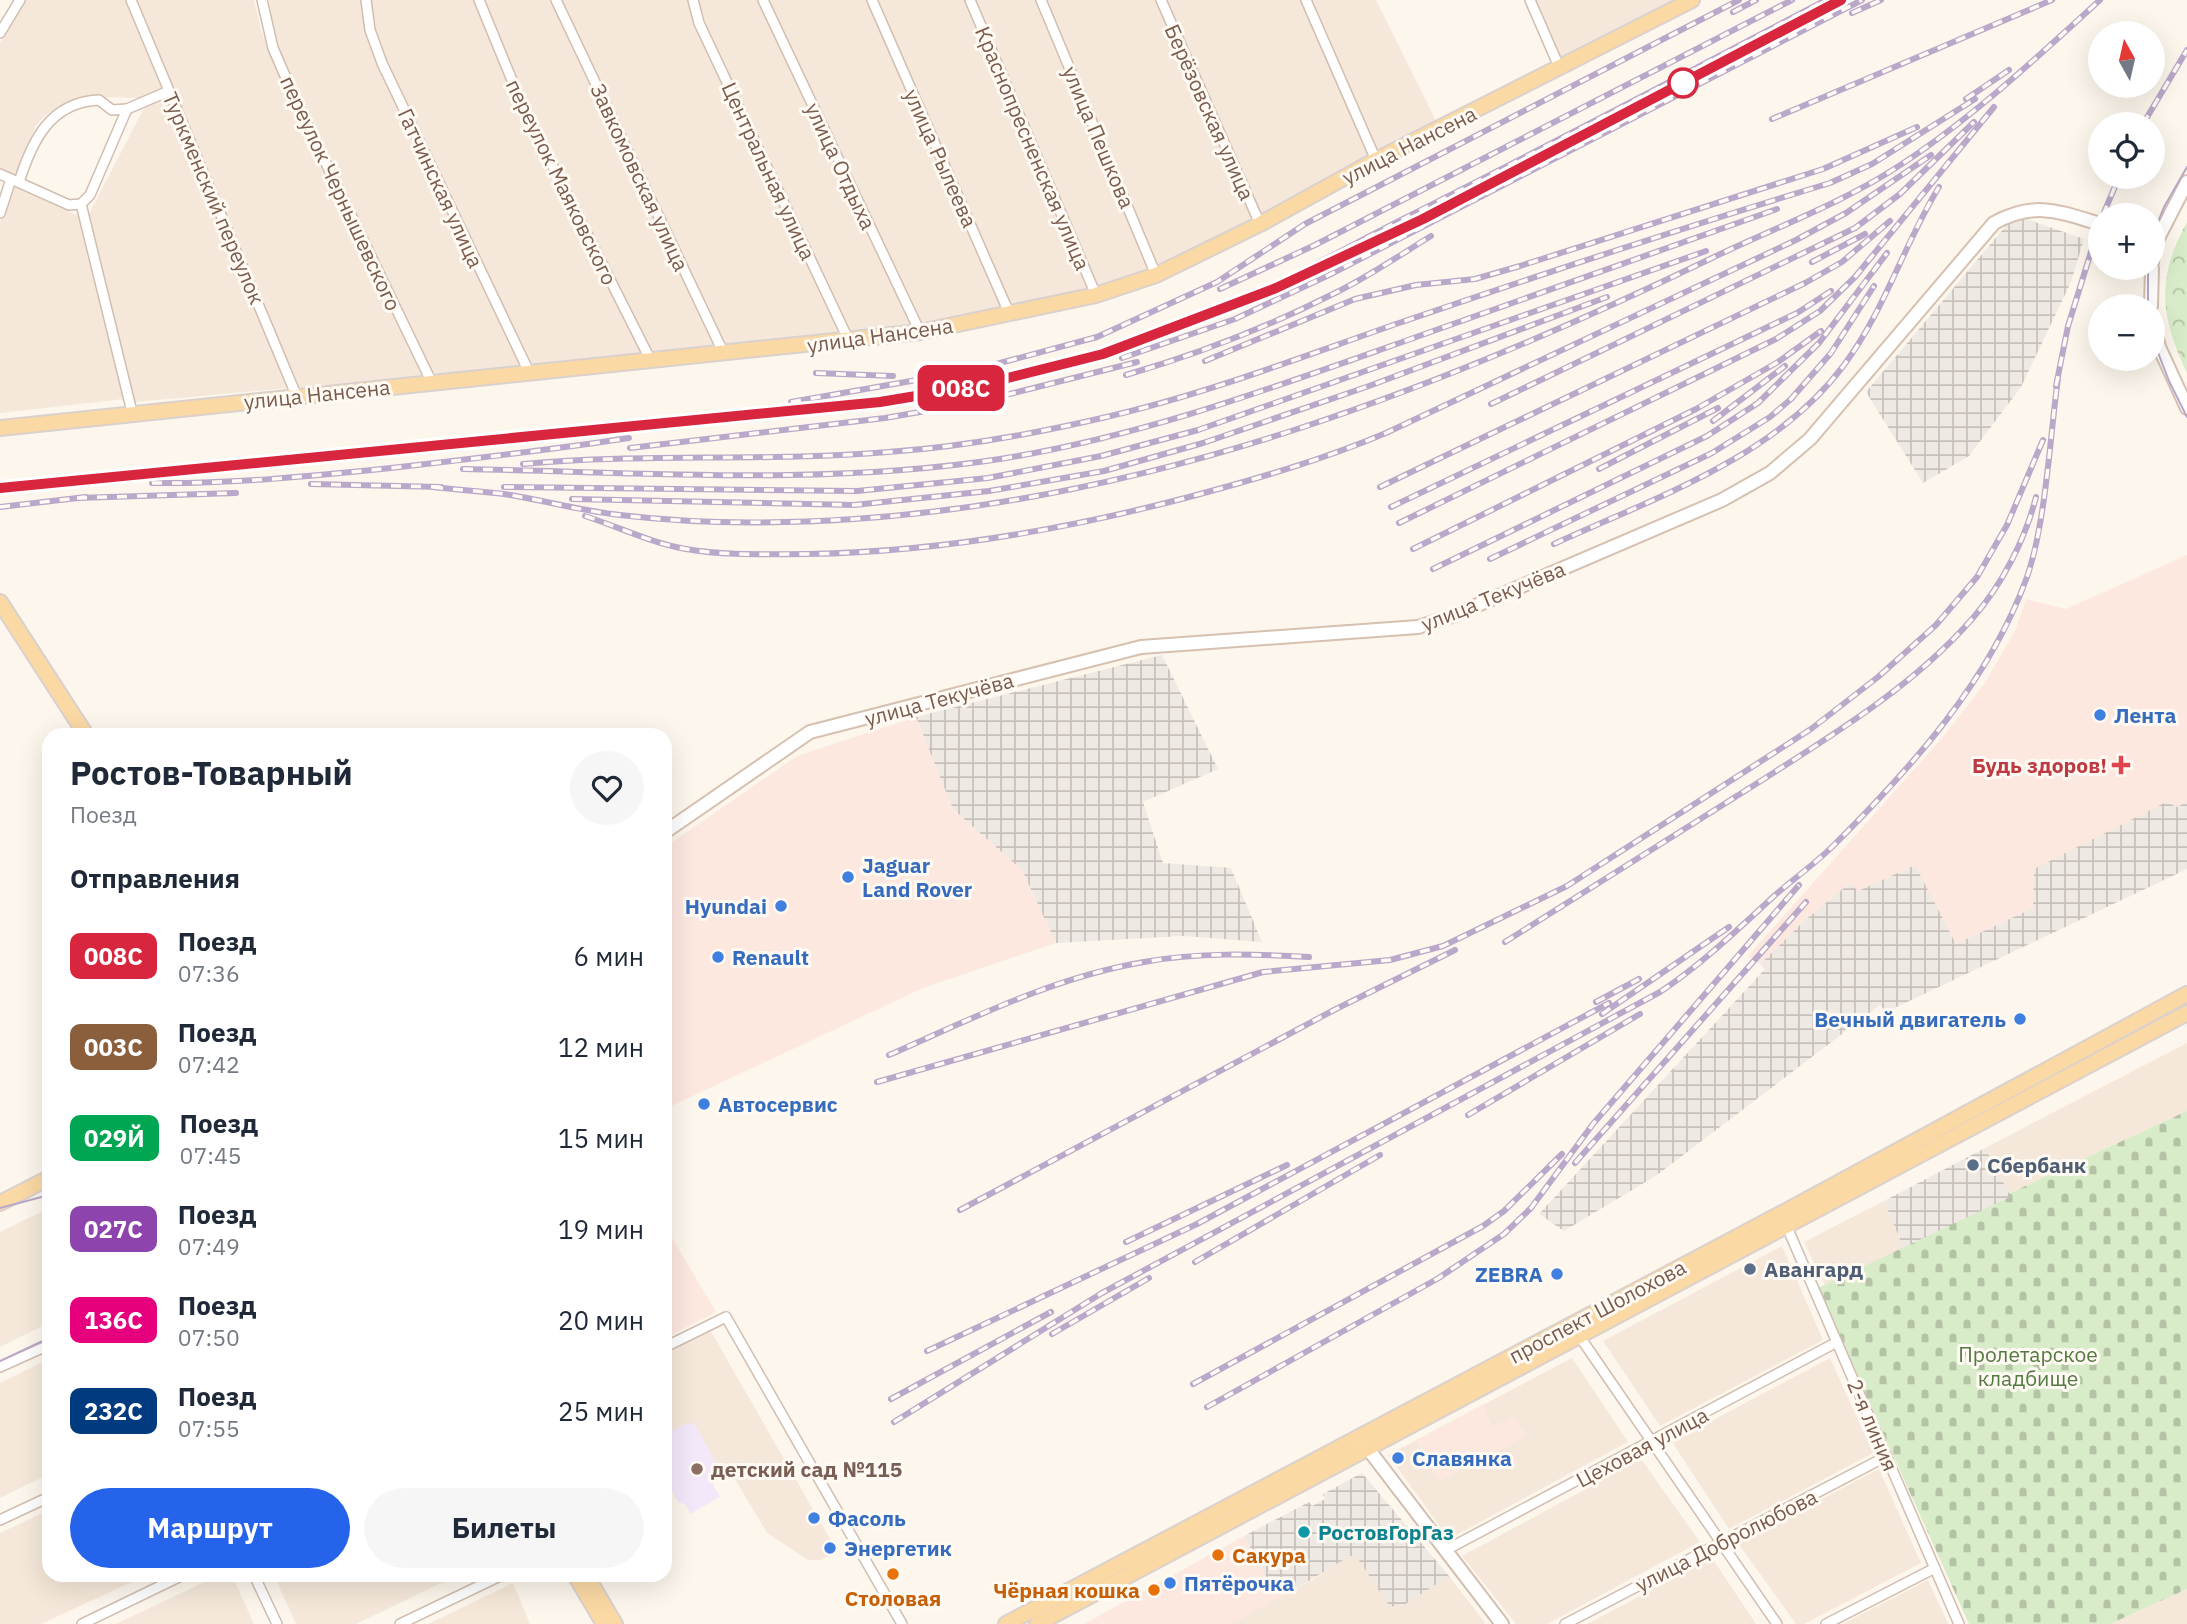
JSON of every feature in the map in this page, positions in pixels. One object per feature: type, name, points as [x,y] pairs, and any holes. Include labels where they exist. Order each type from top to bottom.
[{"type":"main road","name":"улица Нансена","points":[[0,428],[132,412],[849,341],[920,332],[1096,295],[1156,275],[1260,224],[1376,160],[1692,0]]},
{"type":"main road","points":[[2165,223],[2187,182]]},
{"type":"main road","name":"улица Текучёва","points":[[672,827],[810,733],[1141,647],[1418,627],[1452,616],[1722,500],[1770,472],[1810,439],[1994,223],[2015,211],[2040,208],[2088,221]]},
{"type":"main road","points":[[2165,360],[2187,408]]},
{"type":"main road","points":[[0,602],[81,728]]},
{"type":"main road","name":"проспект Шолохова","points":[[1037,1624],[2187,994]]},
{"type":"main road","name":"проспект Шолохова","points":[[1006,1624],[1580,1336],[2187,1013]]},
{"type":"main road","points":[[0,1203],[42,1182]]},
{"type":"main road","points":[[1364,1443],[1502,1624]]},
{"type":"main road","points":[[579,1582],[604,1624]]},
{"type":"main road","points":[[590,1582],[615,1624]]},
{"type":"street","points":[[0,33],[18,2],[6,0]]},
{"type":"street","name":"Туркменский переулок","points":[[131,0],[297,397]]},
{"type":"street","name":"переулок Чернышевского","points":[[262,0],[273,48],[296,101],[432,383]]},
{"type":"street","name":"Гатчинская улица","points":[[366,0],[370,30],[382,63],[529,372]]},
{"type":"street","name":"переулок Маяковского","points":[[479,0],[523,107],[651,361]]},
{"type":"street","name":"Завкомовская улица","points":[[556,0],[724,354]]},
{"type":"street","name":"Центральная улица","points":[[693,0],[699,23],[849,341]]},
{"type":"street","name":"улица Отдыха","points":[[763,0],[920,332]]},
{"type":"street","name":"улица Рылеева","points":[[872,0],[1010,315]]},
{"type":"street","name":"Краснопресненская улица","points":[[970,0],[1096,295]]},
{"type":"street","name":"улица Пешкова","points":[[1041,0],[1156,275]]},
{"type":"street","name":"Берёзовская улица","points":[[1161,0],[1260,224]]},
{"type":"street","points":[[1306,0],[1376,160]]},
{"type":"street","points":[[1530,0],[1560,69]]},
{"type":"street","points":[[0,214],[39,131],[50,117],[91,100],[99,100],[112,110],[127,109],[169,91]]},
{"type":"street","points":[[0,174],[69,205],[81,204],[90,195],[127,109]]},
{"type":"street","points":[[81,204],[132,412]]},
{"type":"street","name":"2-я линия","points":[[1787,1227],[1959,1624]]},
{"type":"street","points":[[672,1344],[726,1317],[902,1624]]},
{"type":"street","points":[[1580,1336],[1777,1624]]},
{"type":"street","name":"Цеховая улица","points":[[1446,1550],[1837,1342]]},
{"type":"street","points":[[0,1367],[42,1348]]},
{"type":"street","name":"улица Добролюбова","points":[[1565,1624],[1887,1456]]},
{"type":"street","points":[[0,1520],[42,1500]]},
{"type":"street","points":[[1826,1624],[1935,1568]]},
{"type":"street","points":[[82,1624],[169,1582]]},
{"type":"street","points":[[257,1582],[277,1624]]},
{"type":"street","points":[[400,1624],[487,1582]]},
{"type":"shaded area","points":[[26,0],[127,0],[163,87],[138,98],[95,97],[57,108],[44,116],[35,127],[18,176],[0,168],[0,43]]},
{"type":"shaded area","points":[[136,0],[254,0],[261,30],[283,82],[425,375],[298,388]]},
{"type":"shaded area","points":[[269,0],[361,0],[366,29],[379,66],[525,367],[431,376],[307,117],[277,46]]},
{"type":"shaded area","points":[[369,0],[475,0],[646,357],[529,367],[384,62],[373,30]]},
{"type":"shaded area","points":[[481,0],[553,0],[717,349],[652,356],[526,106]]},
{"type":"shaded area","points":[[562,0],[690,0],[843,333],[724,347]]},
{"type":"shaded area","points":[[696,0],[759,0],[913,323],[849,333],[702,22]]},
{"type":"shaded area","points":[[763,0],[867,0],[1003,308],[918,323]]},
{"type":"shaded area","points":[[876,0],[967,0],[1090,288],[1012,307]]},
{"type":"shaded area","points":[[974,0],[1036,0],[1152,269],[1096,287]]},
{"type":"shaded area","points":[[1043,0],[1157,0],[1255,220],[1157,268]]},
{"type":"shaded area","points":[[1166,0],[1302,0],[1371,159],[1260,217]]},
{"type":"shaded area","points":[[1312,0],[1376,0],[1436,121],[1379,152]]},
{"type":"shaded area","points":[[1533,0],[1672,0],[1558,58]]},
{"type":"shaded area","points":[[166,99],[288,388],[135,402],[89,214],[144,108]]},
{"type":"shaded area","points":[[12,185],[80,217],[124,399],[0,413],[0,222]]},
{"type":"shaded area","points":[[2015,215],[2084,239],[2071,282],[2021,387],[1969,456],[1923,483],[1866,392]]},
{"type":"shaded area","points":[[2187,555],[2187,802],[2033,908],[1956,944],[1914,865],[1858,892],[1850,883],[1804,921],[1760,964],[1748,956],[1943,737],[1984,684],[2015,631],[2026,599],[2066,609]]},
{"type":"shaded area","points":[[1162,655],[1218,769],[1143,802],[1163,863],[1231,868],[1262,942],[1183,936],[1056,943],[1022,870],[953,809],[916,717]]},
{"type":"shaded area","points":[[916,717],[953,809],[1022,870],[1056,943],[923,988],[672,1106],[672,842],[797,756]]},
{"type":"shaded area","points":[[2166,802],[2177,807],[2187,802],[2187,869],[1886,1012],[1880,1005],[1657,1175],[1564,1231],[1539,1214],[1765,969],[1760,964],[1804,921],[1850,883],[1858,891],[1915,865],[1956,944],[2033,908],[2034,869]]},
{"type":"shaded area","points":[[2187,1043],[2187,1111],[2008,1194],[1985,1148]]},
{"type":"shaded area","points":[[1985,1148],[2011,1197],[1904,1249],[1884,1201]]},
{"type":"shaded area","points":[[1884,1201],[1904,1249],[1825,1285],[1804,1242]]},
{"type":"shaded area","points":[[42,1211],[42,1326],[0,1347],[0,1232]]},
{"type":"shaded area","points":[[672,1238],[716,1312],[672,1334]]},
{"type":"shaded area","points":[[1782,1246],[1823,1340],[1660,1426],[1603,1341]]},
{"type":"shaded area","points":[[710,1330],[837,1551],[821,1560],[808,1560],[767,1533],[726,1464],[718,1468],[685,1425],[672,1432],[672,1349]]},
{"type":"shaded area","points":[[1572,1358],[1628,1442],[1449,1539],[1388,1455]]},
{"type":"shaded area","points":[[1830,1358],[1873,1453],[1729,1529],[1672,1442]]},
{"type":"shaded area","points":[[42,1362],[42,1477],[0,1498],[0,1383]]},
{"type":"shaded area","points":[[1482,1405],[1493,1427],[1514,1416],[1526,1436],[1438,1482],[1416,1440]]},
{"type":"shaded area","name":"детский сад №115","points":[[694,1423],[718,1467],[725,1464],[729,1471],[717,1478],[713,1485],[720,1497],[690,1514],[686,1505],[678,1502],[672,1491],[672,1431],[685,1424]]},
{"type":"shaded area","points":[[1641,1459],[1700,1542],[1547,1624],[1516,1624],[1462,1556]]},
{"type":"shaded area","points":[[1879,1469],[1921,1563],[1804,1624],[1796,1624],[1738,1543]]},
{"type":"shaded area","points":[[1362,1473],[1449,1576],[1404,1605],[1390,1607],[1356,1556],[1350,1556],[1292,1591],[1284,1578],[1271,1585],[1244,1536],[1309,1502],[1312,1506],[1325,1499],[1323,1494]]},
{"type":"shaded area","points":[[42,1513],[42,1582],[132,1582],[41,1624],[0,1624],[0,1533]]},
{"type":"shaded area","points":[[1244,1536],[1271,1585],[1284,1578],[1292,1591],[1229,1624],[1084,1624]]},
{"type":"shaded area","points":[[1350,1555],[1356,1556],[1390,1607],[1404,1605],[1449,1576],[1486,1624],[1229,1624],[1312,1580]]},
{"type":"shaded area","points":[[1712,1558],[1756,1624],[1587,1624]]},
{"type":"shaded area","points":[[1928,1580],[1948,1624],[1843,1624]]},
{"type":"shaded area","points":[[204,1582],[235,1582],[254,1624],[116,1624]]},
{"type":"shaded area","points":[[277,1582],[443,1582],[356,1624],[296,1624]]},
{"type":"shaded area","points":[[513,1583],[530,1624],[428,1624]]},
{"type":"shaded area","points":[[2187,1589],[2187,1624],[2110,1624]]},
{"type":"green space","points":[[2187,222],[2187,373],[2171,333],[2165,297],[2166,279],[2177,242]]},
{"type":"green space","name":"Пролетарское кладбище","points":[[2187,1111],[2187,1589],[2110,1624],[1969,1624],[1818,1288],[2010,1197],[2008,1194]]},
{"type":"tram line","points":[[2165,205],[2187,167]]},
{"type":"tram line","points":[[2148,280],[2148,294]]},
{"type":"tram line","points":[[2165,371],[2187,417]]},
{"type":"tram line","points":[[0,1208],[42,1197]]},
{"type":"tram line","points":[[0,1361],[42,1341]]},
{"type":"railway","points":[[791,402],[974,370],[1097,337],[1217,282],[1305,224],[1739,0]]},
{"type":"railway","points":[[1733,12],[1756,0]]},
{"type":"railway","points":[[1220,289],[1315,245],[1792,0]]},
{"type":"railway","points":[[0,488],[880,402],[986,382],[1090,357],[1190,323],[1253,295],[1826,0]]},
{"type":"railway","points":[[1122,358],[1235,319],[1329,275],[1862,0]]},
{"type":"railway","points":[[1852,13],[1881,0]]},
{"type":"railway","points":[[1772,119],[2052,0]]},
{"type":"railway","points":[[433,487],[504,494],[591,511],[649,518],[707,522],[796,522],[854,519],[966,507],[1077,488],[1187,462],[1295,430],[1507,351],[1848,195],[1891,171],[1946,132],[1999,90],[2100,0]]},
{"type":"railway","points":[[2150,112],[2187,50]]},
{"type":"railway","points":[[1966,99],[2009,70]]},
{"type":"railway","points":[[523,464],[614,459],[797,457],[915,450],[1023,434],[1140,409],[1252,375],[1614,251],[1830,183],[1872,164],[1975,99]]},
{"type":"railway","points":[[1399,523],[1776,339],[1820,311],[1855,277],[1994,107]]},
{"type":"railway","points":[[1491,404],[1855,228],[1900,194],[1974,122]]},
{"type":"railway","points":[[1205,361],[1355,299],[1416,285],[1475,279],[1520,266],[1823,169],[1917,127]]},
{"type":"railway","points":[[585,516],[648,539],[686,549],[731,554],[808,554],[904,549],[1000,537],[1095,520],[1189,497],[1289,468],[1386,433],[1796,240],[1846,213],[1931,155]]},
{"type":"railway","points":[[1554,544],[1711,472],[1784,426],[1816,397],[1844,365],[1871,322],[1939,187]]},
{"type":"railway","points":[[2108,203],[2114,189]]},
{"type":"railway","points":[[463,469],[800,475],[933,467],[1052,450],[1155,424],[1255,393],[1777,209]]},
{"type":"railway","points":[[1380,487],[1805,283],[1842,262],[1890,221]]},
{"type":"railway","points":[[1812,262],[1865,234]]},
{"type":"railway","points":[[1126,375],[1206,349],[1284,317],[1360,280],[1431,236]]},
{"type":"railway","points":[[504,487],[857,491],[988,478],[1101,456],[1198,430],[1706,251]]},
{"type":"railway","points":[[1433,569],[1707,436],[1758,403],[1819,343],[1887,253]]},
{"type":"railway","points":[[2056,386],[2068,326],[2088,262]]},
{"type":"railway","points":[[1490,559],[1712,453],[1770,417],[1791,399],[1831,353],[1874,286]]},
{"type":"railway","points":[[1391,507],[1797,313],[1831,291]]},
{"type":"railway","points":[[572,499],[854,505],[989,491],[1104,471],[1203,443],[1369,386],[1607,297]]},
{"type":"railway","points":[[1413,549],[1696,409],[1778,362],[1821,331]]},
{"type":"railway","points":[[630,448],[885,418],[978,402],[1137,362]]},
{"type":"railway","points":[[1713,421],[1785,366]]},
{"type":"railway","points":[[816,373],[893,376]]},
{"type":"railway","points":[[894,1422],[1102,1293],[1660,992],[1704,959],[1827,852],[1892,785],[1946,721],[1992,652],[2011,615],[2027,577],[2039,531],[2058,378]]},
{"type":"railway","points":[[1599,469],[1718,408]]},
{"type":"railway","points":[[152,483],[242,481],[332,474],[629,438]]},
{"type":"railway","points":[[877,1082],[1263,972],[1390,960],[1443,946],[1567,886],[1811,729],[1878,677],[1936,625],[1977,577],[2007,525],[2043,440]]},
{"type":"railway","points":[[311,484],[441,487]]},
{"type":"railway","points":[[77,498],[236,493]]},
{"type":"railway","points":[[0,507],[86,497]]},
{"type":"railway","points":[[1505,942],[1837,732],[1922,668],[1972,619],[1993,592],[2019,546],[2036,497]]},
{"type":"railway","points":[[1207,1407],[1437,1279],[1504,1234],[1531,1208],[1593,1124],[1799,885]]},
{"type":"railway","points":[[1575,1163],[1806,902]]},
{"type":"railway","points":[[1602,1014],[1729,927]]},
{"type":"railway","points":[[960,1210],[1334,1010],[1455,950]]},
{"type":"railway","points":[[889,1055],[1014,1001],[1111,969],[1205,955],[1309,957]]},
{"type":"railway","points":[[1596,1002],[1639,979]]},
{"type":"railway","points":[[927,1351],[1197,1224],[1609,1003]]},
{"type":"railway","points":[[1468,1115],[1640,1014]]},
{"type":"railway","points":[[1193,1384],[1483,1226],[1504,1211],[1562,1154]]},
{"type":"railway","points":[[1195,1262],[1380,1155]]},
{"type":"railway","points":[[1126,1242],[1287,1165]]},
{"type":"railway","points":[[1052,1334],[1149,1278]]},
{"type":"railway","points":[[891,1399],[1051,1312]]},
{"type":"train","name":"008С","points":[[0,488],[880,402],[976,386],[1058,366],[1160,335],[1325,267],[1423,219],[1841,0]]},
{"type":"place","name":"Лента","points":[[2100,715]]},
{"type":"place","name":"Будь здоров!","points":[[2121,765]]},
{"type":"place","name":"Jaguar Land Rover","points":[[848,877]]},
{"type":"place","name":"Hyundai","points":[[781,906]]},
{"type":"place","name":"Renault","points":[[718,957]]},
{"type":"place","name":"Вечный двигатель","points":[[2020,1019]]},
{"type":"place","name":"Автосервис","points":[[704,1104]]},
{"type":"place","name":"Сбербанк","points":[[1973,1165]]},
{"type":"place","name":"Авангард","points":[[1750,1269]]},
{"type":"place","name":"ZEBRA","points":[[1557,1274]]},
{"type":"place","name":"Славянка","points":[[1398,1458]]},
{"type":"place","name":"детский сад №115","points":[[697,1469]]},
{"type":"place","name":"Фасоль","points":[[814,1518]]},
{"type":"place","name":"РостовГорГаз","points":[[1304,1532]]},
{"type":"place","name":"Энергетик","points":[[830,1548]]},
{"type":"place","name":"Сакура","points":[[1218,1555]]},
{"type":"place","name":"Столовая","points":[[893,1574]]},
{"type":"place","name":"Пятёрочка","points":[[1170,1583]]},
{"type":"place","name":"Чёрная кошка","points":[[1154,1590]]}]
